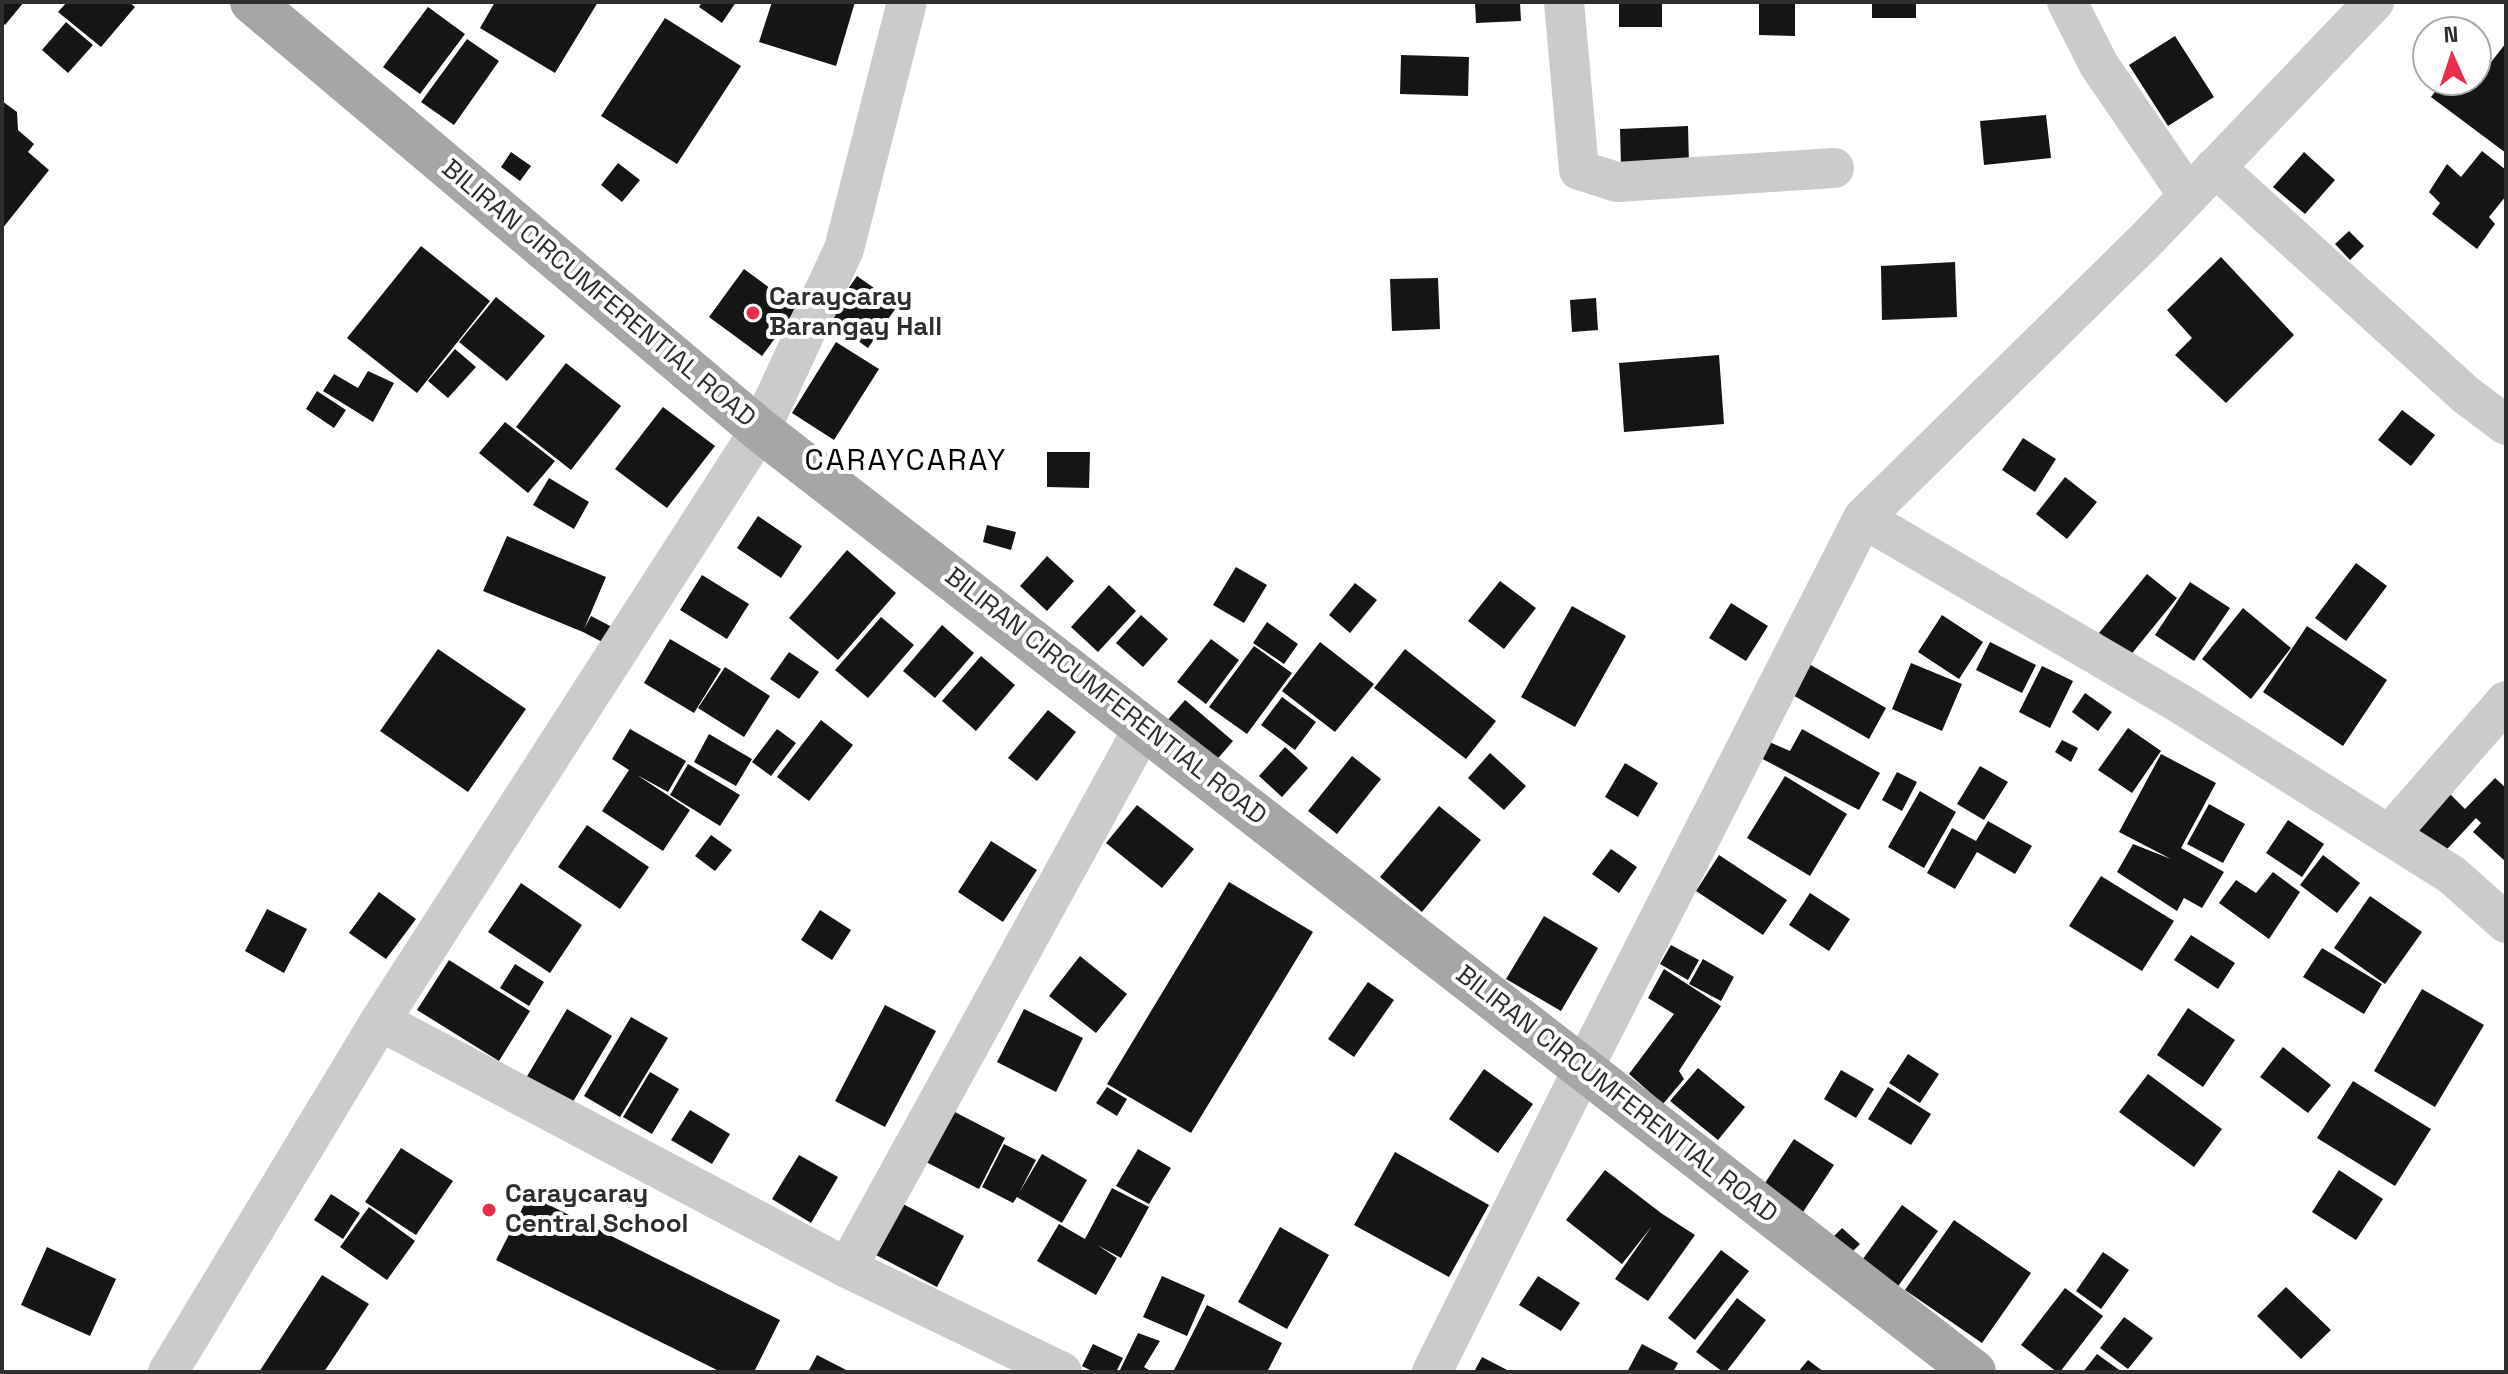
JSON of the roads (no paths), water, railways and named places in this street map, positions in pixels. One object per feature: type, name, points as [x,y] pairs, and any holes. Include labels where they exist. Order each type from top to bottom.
[{"type":"main road","name":"BILIRAN CIRCUMFERENTIAL ROAD","points":[[252,2],[760,430],[1974,1372]]},
{"type":"street","points":[[168,1372],[380,1021],[760,430],[844,249],[907,2]]},
{"type":"street","points":[[1564,2],[1579,170],[1617,182],[1834,168]]},
{"type":"street","points":[[2067,2],[2099,65],[2188,195]]},
{"type":"street","points":[[1432,1372],[1863,518],[2147,239],[2374,2]]},
{"type":"street","points":[[2215,167],[2466,395],[2506,425]]},
{"type":"street","points":[[1863,518],[2184,706],[2389,835],[2452,875],[2506,923]]},
{"type":"street","points":[[2389,835],[2506,701]]},
{"type":"street","points":[[847,1268],[1144,727]]},
{"type":"street","points":[[380,1021],[847,1268],[1062,1372]]},
{"type":"place","name":"Caraycaray Barangay Hall","points":[[753,313]]},
{"type":"place","name":"Caraycaray Central School","points":[[489,1210]]},
{"type":"district","name":"CARAYCARAY","points":[[906,462]]}]
